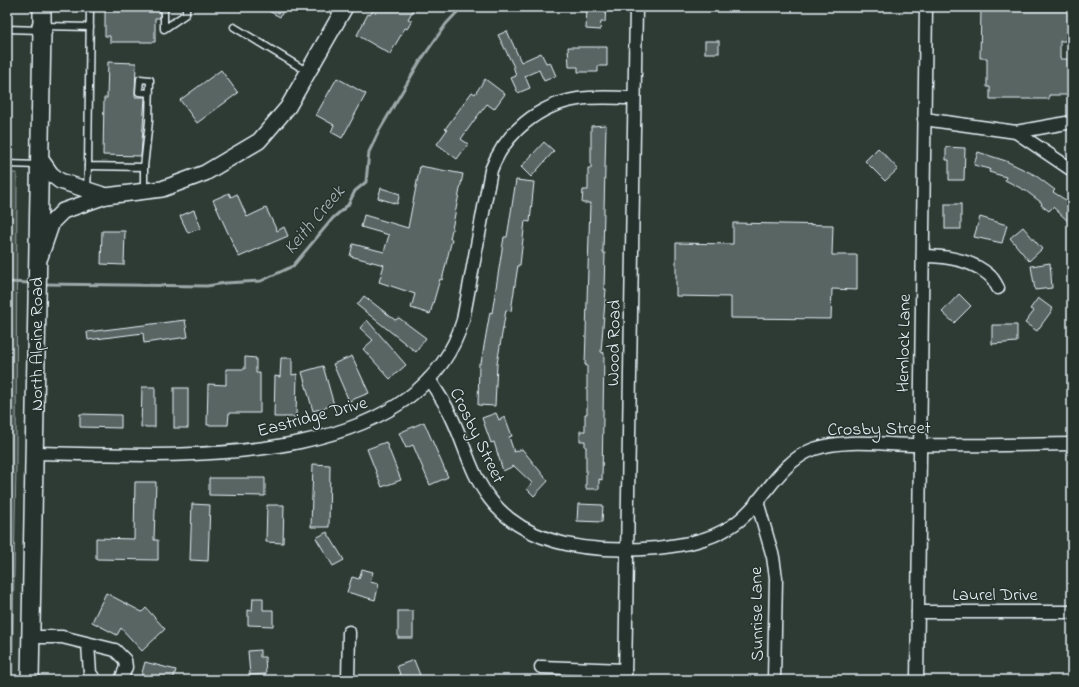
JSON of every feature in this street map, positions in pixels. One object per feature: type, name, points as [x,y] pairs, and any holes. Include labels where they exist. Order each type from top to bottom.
[{"type":"main road","name":"North Alpine Road","points":[[30,680],[36,453],[37,266],[42,7]]},
{"type":"street","name":"Wood Road","points":[[625,675],[636,7]]},
{"type":"street","name":"Hemlock Lane","points":[[917,680],[926,7]]},
{"type":"street","points":[[37,266],[52,222],[63,211],[106,196],[162,189],[205,173],[259,140],[288,107],[308,72],[340,9]]},
{"type":"street","name":"Eastridge Drive","points":[[36,453],[185,454],[232,452],[277,446],[329,433],[379,416],[403,401],[429,379],[452,348],[460,330],[491,170],[495,158],[507,139],[533,117],[558,104],[578,98],[634,98]]},
{"type":"street","points":[[924,119],[1016,132],[1072,122]]},
{"type":"street","points":[[1016,132],[1072,170]]},
{"type":"street","points":[[39,161],[60,181],[106,196]]},
{"type":"street","points":[[923,256],[942,256],[972,264],[990,275],[998,288]]},
{"type":"street","name":"Crosby Street","points":[[429,379],[452,418],[475,476],[491,500],[502,512],[524,527],[555,541],[586,548],[628,550],[675,546],[716,535],[744,517],[796,457],[812,450],[843,444],[1072,444]]},
{"type":"street","name":"Sunrise Lane","points":[[757,501],[773,557],[776,578],[774,680]]},
{"type":"street","name":"Laurel Drive","points":[[918,612],[1072,612]]},
{"type":"street","points":[[348,680],[349,632]]},
{"type":"street","points":[[31,637],[62,637],[115,650],[121,654],[125,660],[126,667],[121,680]]},
{"type":"street","points":[[88,644],[90,673],[95,680]]},
{"type":"street","points":[[540,667],[625,675]]},
{"type":"lane","points":[[87,190],[90,7]]},
{"type":"lane","points":[[164,7],[164,29],[186,14],[186,7]]},
{"type":"lane","points":[[7,29],[90,27]]},
{"type":"lane","points":[[234,27],[308,72]]},
{"type":"lane","points":[[144,191],[144,167],[149,121],[150,93]]},
{"type":"lane","points":[[7,164],[39,161]]},
{"type":"lane","points":[[88,166],[144,167]]},
{"type":"shaded area","points":[[7,173],[17,173],[16,466],[12,680],[7,680]]},
{"type":"building","points":[[105,7],[155,7],[155,10],[160,10],[160,18],[155,18],[155,42],[110,42],[110,36],[105,36]]},
{"type":"building","points":[[261,7],[285,7],[280,17]]},
{"type":"building","points":[[375,7],[415,7],[408,19],[412,21],[407,29],[405,28],[390,54],[357,35],[368,14],[370,15]]},
{"type":"building","points":[[587,7],[606,7],[605,22],[601,22],[600,30],[586,29]]},
{"type":"building","points":[[981,7],[1044,7],[1044,9],[1072,9],[1072,41],[1060,41],[1060,59],[1072,59],[1072,95],[1049,95],[1049,99],[990,99],[990,87],[987,87],[987,58],[980,58]]},
{"type":"building","points":[[507,31],[521,62],[541,53],[546,63],[550,62],[556,76],[544,81],[539,70],[525,76],[530,88],[518,93],[511,78],[516,76],[513,65],[498,35]]},
{"type":"building","points":[[705,41],[719,41],[719,53],[705,53]]},
{"type":"building","points":[[568,47],[607,47],[607,66],[598,66],[598,72],[578,72],[578,67],[569,67]]},
{"type":"building","points":[[108,62],[136,63],[135,97],[145,97],[141,156],[103,155],[104,98],[107,98]]},
{"type":"building","points":[[221,70],[238,93],[197,123],[180,100]]},
{"type":"building","points":[[337,78],[366,94],[342,138],[331,132],[334,125],[316,115]]},
{"type":"building","points":[[485,79],[505,94],[494,109],[487,104],[476,118],[461,139],[468,144],[457,159],[437,144],[447,130],[445,129],[472,92],[475,94]]},
{"type":"building","points":[[606,125],[603,253],[605,253],[604,289],[606,289],[601,352],[604,353],[602,480],[599,479],[599,489],[586,489],[586,447],[585,441],[580,441],[580,431],[585,431],[585,414],[587,414],[587,365],[585,365],[590,203],[582,203],[583,190],[588,190],[588,168],[591,168],[591,126]]},
{"type":"building","points":[[544,142],[554,151],[531,177],[521,167]]},
{"type":"building","points":[[946,147],[965,148],[964,180],[949,180],[949,160],[946,160]]},
{"type":"building","points":[[878,148],[898,169],[885,181],[865,161]]},
{"type":"building","points":[[978,152],[1006,161],[1035,175],[1055,190],[1053,192],[1072,204],[1072,225],[1053,207],[1049,211],[1041,205],[1042,203],[1026,191],[1005,180],[1006,177],[989,172],[990,169],[974,165]]},
{"type":"building","points":[[420,166],[463,174],[450,239],[452,239],[442,280],[440,279],[430,314],[411,308],[415,294],[379,282],[384,265],[350,256],[353,244],[384,252],[389,235],[361,227],[364,215],[408,228]]},
{"type":"building","points":[[516,180],[534,182],[530,222],[525,221],[520,265],[518,265],[511,311],[506,310],[497,364],[495,406],[478,405],[479,363],[481,363],[490,312],[492,313],[504,237],[507,237]]},
{"type":"building","points":[[381,188],[400,194],[397,204],[378,198]]},
{"type":"building","points":[[229,193],[231,197],[237,194],[247,217],[266,208],[277,231],[284,227],[288,236],[239,257],[213,200]]},
{"type":"building","points":[[945,204],[961,204],[961,229],[945,229]]},
{"type":"building","points":[[194,210],[201,228],[188,233],[180,216]]},
{"type":"building","points":[[980,217],[1007,225],[1002,243],[974,237]]},
{"type":"building","points":[[733,223],[833,225],[832,255],[857,255],[857,290],[832,289],[831,319],[731,318],[731,297],[676,296],[676,243],[733,244]]},
{"type":"building","points":[[1023,227],[1042,249],[1029,261],[1010,238]]},
{"type":"building","points":[[102,231],[125,231],[124,265],[101,264]]},
{"type":"building","points":[[1050,263],[1052,288],[1035,290],[1031,266]]},
{"type":"building","points":[[959,294],[971,306],[954,323],[942,312]]},
{"type":"building","points":[[364,296],[395,320],[399,318],[426,338],[416,352],[357,305]]},
{"type":"building","points":[[1038,298],[1053,309],[1037,331],[1025,323],[1034,311],[1030,309]]},
{"type":"building","points":[[185,320],[188,337],[144,343],[143,333],[88,340],[87,332]]},
{"type":"building","points":[[367,320],[406,365],[390,379],[363,349],[373,340],[360,328]]},
{"type":"building","points":[[992,325],[1017,325],[1017,342],[992,344]]},
{"type":"building","points":[[352,356],[369,393],[349,401],[333,364]]},
{"type":"building","points":[[245,357],[256,358],[256,373],[260,373],[260,413],[229,413],[228,425],[207,425],[208,384],[226,385],[226,369],[245,369]]},
{"type":"building","points":[[281,358],[292,358],[292,375],[297,374],[296,417],[274,417],[275,376],[280,377]]},
{"type":"building","points":[[323,366],[334,405],[313,411],[302,372]]},
{"type":"building","points":[[142,387],[155,387],[155,427],[141,427]]},
{"type":"building","points":[[174,388],[188,388],[188,428],[174,428]]},
{"type":"building","points":[[496,413],[499,420],[505,417],[512,436],[509,437],[514,452],[522,449],[548,481],[534,496],[527,489],[532,483],[514,466],[503,471],[494,442],[491,443],[482,418]]},
{"type":"building","points":[[80,414],[121,415],[121,428],[80,427]]},
{"type":"building","points":[[424,422],[448,477],[430,485],[413,445],[406,448],[399,433]]},
{"type":"building","points":[[386,442],[401,480],[382,487],[367,449]]},
{"type":"building","points":[[313,464],[330,465],[329,527],[311,527]]},
{"type":"building","points":[[209,478],[265,478],[265,496],[209,495]]},
{"type":"building","points":[[135,482],[156,482],[154,540],[158,540],[158,560],[96,559],[96,538],[134,539]]},
{"type":"building","points":[[192,504],[210,505],[208,561],[190,560]]},
{"type":"building","points":[[578,504],[603,505],[602,522],[577,521]]},
{"type":"building","points":[[267,505],[284,505],[283,543],[266,542]]},
{"type":"building","points":[[327,532],[344,560],[333,566],[316,538]]},
{"type":"building","points":[[362,569],[373,572],[370,582],[379,584],[375,600],[347,592],[352,577],[359,579]]},
{"type":"building","points":[[106,593],[142,612],[146,608],[165,629],[142,651],[121,628],[117,635],[92,622]]},
{"type":"building","points":[[253,598],[263,598],[263,610],[273,610],[273,626],[248,625],[248,610],[252,611]]},
{"type":"building","points":[[398,611],[413,611],[413,638],[398,638]]},
{"type":"building","points":[[260,650],[260,657],[265,657],[266,674],[250,675],[248,651]]},
{"type":"building","points":[[414,660],[422,680],[402,680],[397,666]]},
{"type":"building","points":[[145,662],[176,670],[173,680],[140,680]]},
{"type":"waterway","name":"Keith Creek","points":[[43,284],[207,286],[225,283],[261,281],[293,266],[333,218],[348,205],[355,191],[366,182],[369,152],[379,131],[419,63],[446,24],[462,7]]},
{"type":"waterway","name":"Keith Creek","points":[[7,282],[31,283]]}]
